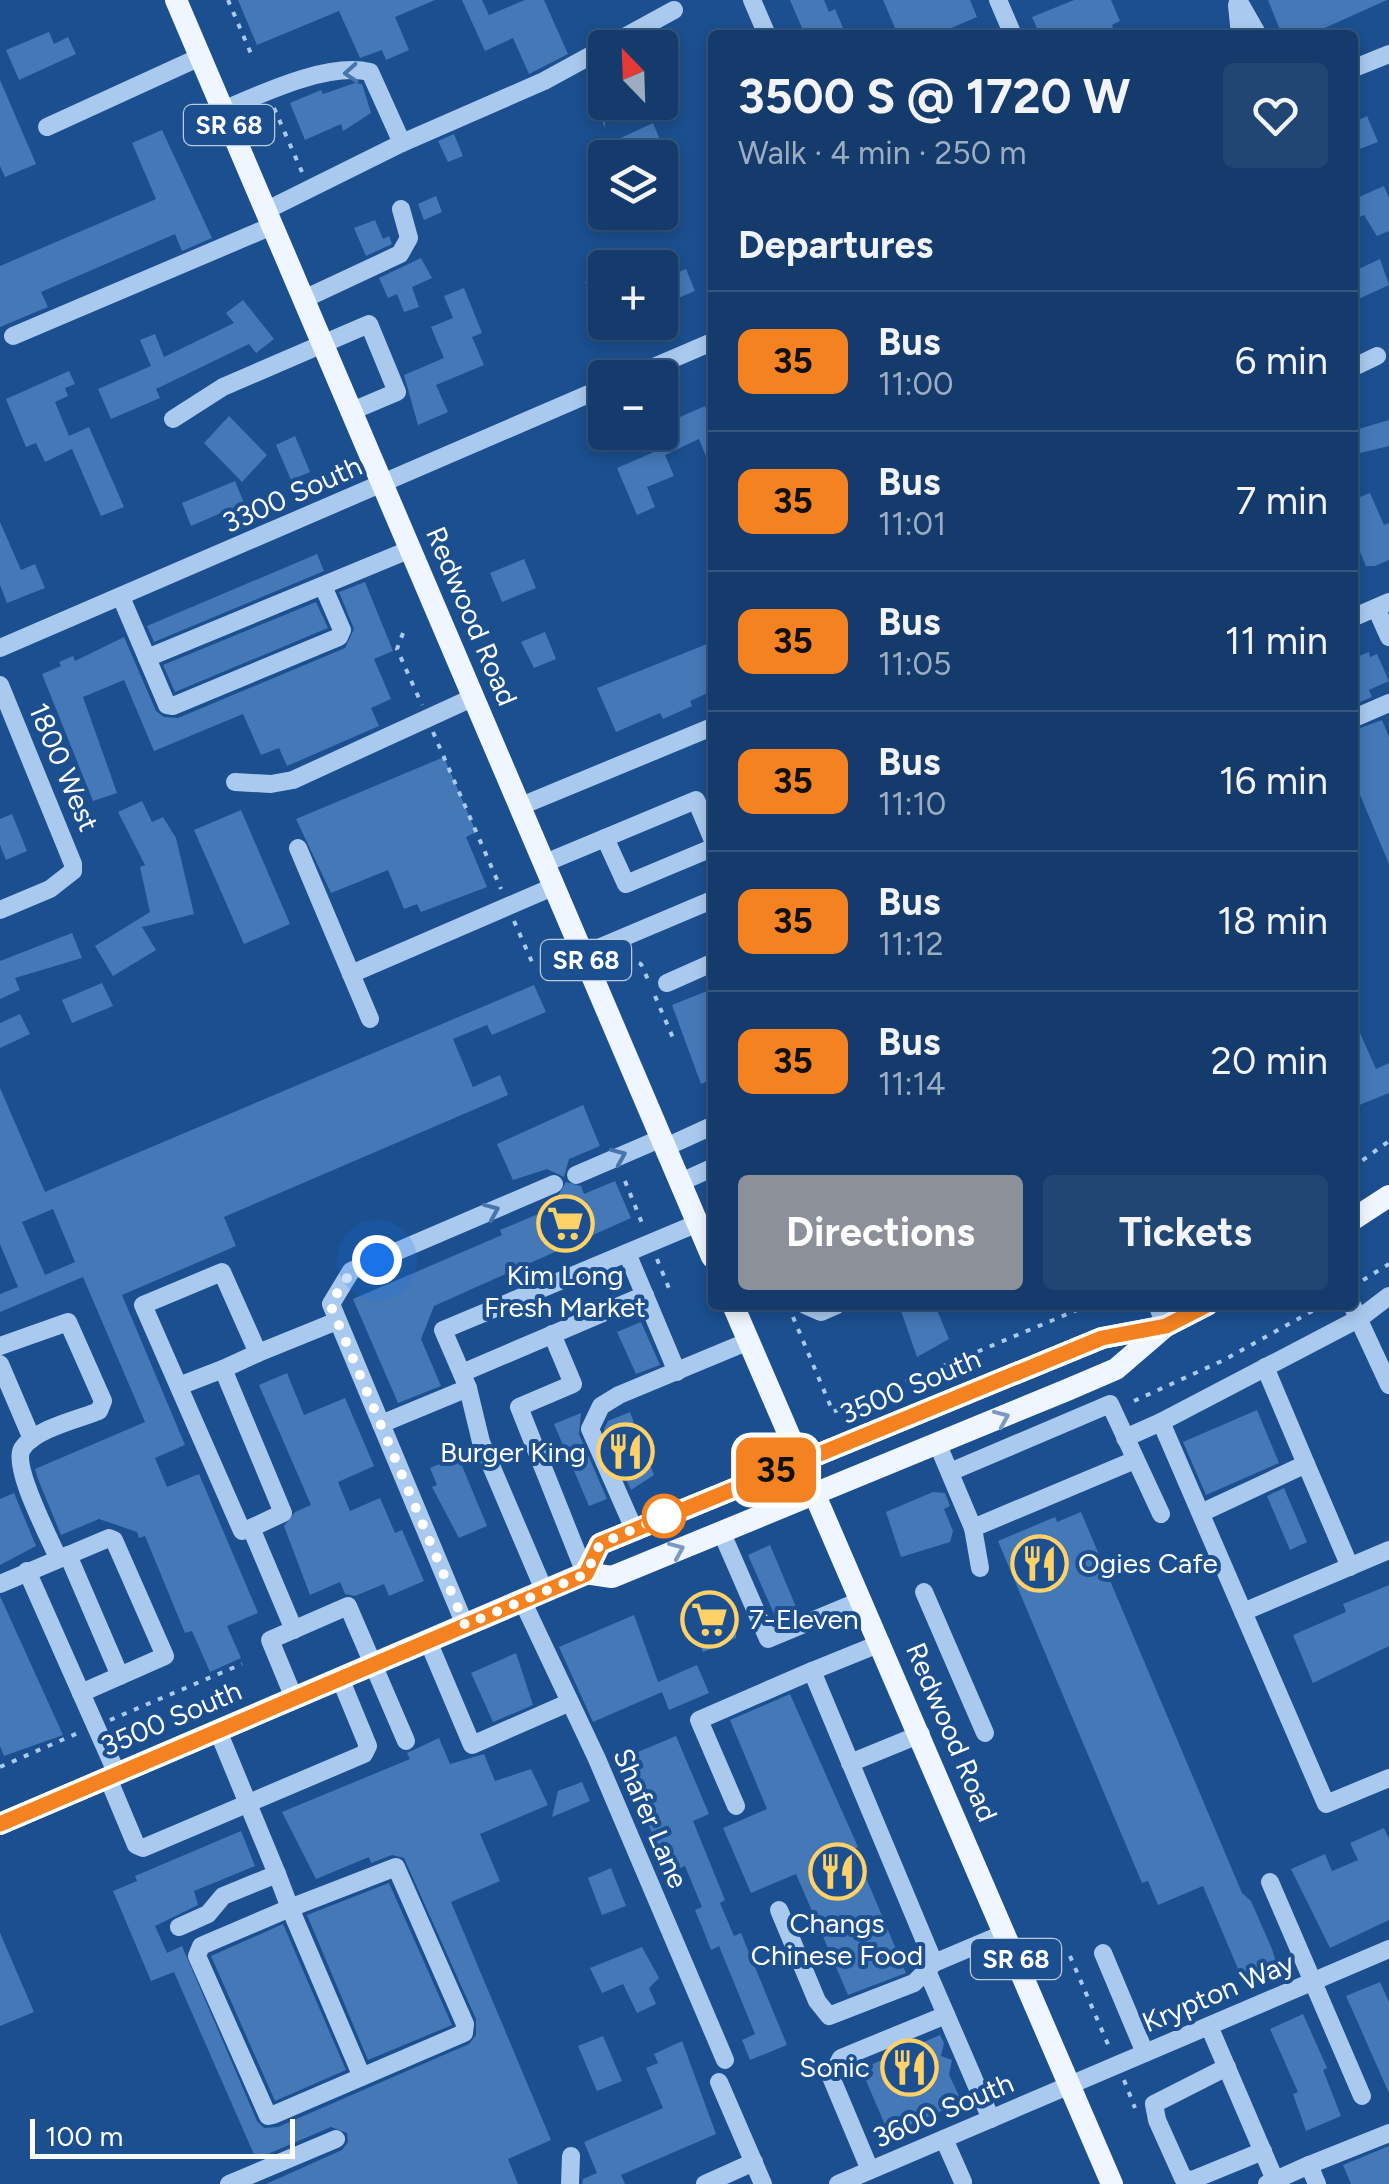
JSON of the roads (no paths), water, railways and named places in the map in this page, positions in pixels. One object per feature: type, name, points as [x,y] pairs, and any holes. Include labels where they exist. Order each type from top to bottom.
[{"type":"main road","name":"Redwood Road","points":[[176,0],[708,1247]]},
{"type":"main road","points":[[1358,1216],[1389,1196]]},
{"type":"main road","name":"Redwood Road","points":[[735,1310],[1112,2184]]},
{"type":"main road","name":"3500 South","points":[[586,1574],[600,1544],[634,1529],[1102,1338],[1187,1310]]},
{"type":"main road","name":"3500 South","points":[[0,1824],[544,1590],[586,1574],[612,1578],[1116,1369],[1162,1316]]},
{"type":"street","points":[[752,0],[764,30]]},
{"type":"street","points":[[998,0],[1010,30]]},
{"type":"street","points":[[1238,0],[1240,30]]},
{"type":"street","points":[[1238,0],[1255,30]]},
{"type":"street","points":[[14,336],[269,218],[402,143],[544,81],[674,10]]},
{"type":"street","points":[[1358,67],[1389,54]]},
{"type":"street","points":[[46,127],[200,57]]},
{"type":"street","points":[[222,110],[299,78],[353,68],[370,72],[402,143]]},
{"type":"street","points":[[304,299],[400,254],[409,238],[401,209]]},
{"type":"street","points":[[173,419],[223,387],[368,324],[396,392],[352,411]]},
{"type":"street","points":[[670,360],[708,344]]},
{"type":"street","points":[[1358,365],[1377,356]]},
{"type":"street","name":"3300 South","points":[[0,648],[588,395]]},
{"type":"street","points":[[147,658],[411,548]]},
{"type":"street","points":[[122,597],[167,705],[173,706],[339,637],[342,630],[323,586]]},
{"type":"street","points":[[1358,615],[1382,605],[1389,637]]},
{"type":"street","name":"1800 West","points":[[0,685],[70,851],[72,871],[50,889],[0,910]]},
{"type":"street","points":[[235,782],[271,784],[293,780],[474,697]]},
{"type":"street","points":[[1358,716],[1389,703]]},
{"type":"street","points":[[521,806],[708,729]]},
{"type":"street","points":[[545,863],[696,800],[708,828]]},
{"type":"street","points":[[605,838],[626,884],[708,850]]},
{"type":"street","points":[[298,848],[370,1020]]},
{"type":"street","points":[[351,974],[555,886]]},
{"type":"street","points":[[584,954],[708,902]]},
{"type":"street","points":[[668,983],[708,965]]},
{"type":"street","points":[[576,1175],[708,1127]]},
{"type":"street","points":[[681,1182],[708,1170]]},
{"type":"street","points":[[465,1625],[330,1304],[351,1272],[554,1184]]},
{"type":"street","points":[[544,1590],[481,1442],[465,1381],[444,1330],[698,1223]]},
{"type":"street","points":[[627,1252],[676,1372]]},
{"type":"street","points":[[223,1368],[283,1513],[242,1531],[143,1305],[222,1272],[258,1353]]},
{"type":"street","points":[[381,1424],[552,1334],[644,1295]]},
{"type":"street","points":[[1126,1438],[1264,1367],[1389,1296]]},
{"type":"street","points":[[1356,1312],[1389,1385]]},
{"type":"street","points":[[179,1386],[337,1321]]},
{"type":"street","points":[[0,1346],[68,1322],[102,1400],[99,1411],[32,1439],[22,1449],[19,1462],[120,1676]]},
{"type":"street","points":[[552,1334],[573,1384],[519,1407],[586,1574]]},
{"type":"street","points":[[634,1529],[590,1429],[601,1406],[748,1341]]},
{"type":"street","points":[[0,1364],[32,1439]]},
{"type":"street","points":[[1264,1367],[1350,1567]]},
{"type":"street","points":[[1067,1390],[1079,1417]]},
{"type":"street","points":[[950,1472],[1110,1404],[1161,1514]]},
{"type":"street","points":[[1162,1422],[1326,1804],[1389,1778]]},
{"type":"street","points":[[938,1445],[973,1528],[980,1568]]},
{"type":"street","points":[[973,1528],[1136,1460]]},
{"type":"street","points":[[1201,1513],[1306,1464]]},
{"type":"street","points":[[251,1528],[294,1630]]},
{"type":"street","points":[[721,1531],[768,1639],[862,1600]]},
{"type":"street","points":[[0,1584],[114,1540],[165,1656],[81,1693]]},
{"type":"street","points":[[1244,1612],[1389,1550]]},
{"type":"street","points":[[27,1572],[81,1693],[138,1848],[368,1750],[340,1678]]},
{"type":"street","points":[[924,1592],[985,1733]]},
{"type":"street","name":"Shafer Lane","points":[[522,1600],[597,1759],[725,2060]]},
{"type":"street","points":[[294,1698],[270,1640],[348,1606],[406,1742]]},
{"type":"street","points":[[428,1641],[472,1745],[568,1703]]},
{"type":"street","points":[[736,1806],[699,1720],[881,1643]]},
{"type":"street","points":[[812,1672],[991,2119]]},
{"type":"street","points":[[218,1731],[362,2076]]},
{"type":"street","points":[[850,1763],[921,1734]]},
{"type":"street","points":[[396,1867],[465,2024],[464,2033],[268,2116],[197,1956],[201,1946],[290,1908],[396,1867]]},
{"type":"street","points":[[178,1927],[208,1914],[223,1896],[277,1874]]},
{"type":"street","points":[[1270,1882],[1362,2096]]},
{"type":"street","points":[[779,1910],[817,2001],[829,2016],[844,2014],[1005,1933]]},
{"type":"street","name":"Krypton Way","points":[[1070,2086],[1389,1949]]},
{"type":"street","points":[[1102,1953],[1145,2053]]},
{"type":"street","points":[[870,2170],[831,2076],[841,2058],[946,2014]]},
{"type":"street","points":[[1209,2026],[1263,2151],[1271,2182],[1389,2133]]},
{"type":"street","points":[[1226,2067],[1157,2098],[1153,2110],[1179,2174],[1187,2180],[1263,2151]]},
{"type":"street","points":[[720,2082],[764,2184]]},
{"type":"street","name":"3600 South","points":[[838,2184],[1070,2086]]},
{"type":"street","points":[[228,2184],[336,2138]]},
{"type":"street","points":[[944,2139],[963,2182]]},
{"type":"street","points":[[570,2184],[571,2156]]},
{"type":"street","points":[[705,2184],[754,2162]]},
{"type":"street","points":[[1309,2165],[1317,2184]]},
{"type":"place","name":"Kim Long Fresh Market","points":[[565,1224]]},
{"type":"place","name":"Burger King","points":[[625,1452]]},
{"type":"place","name":"Ogies Cafe","points":[[1039,1563]]},
{"type":"place","name":"7-Eleven","points":[[710,1619]]},
{"type":"place","name":"Changs Chinese Food","points":[[837,1872]]},
{"type":"place","name":"Sonic","points":[[909,2067]]}]
